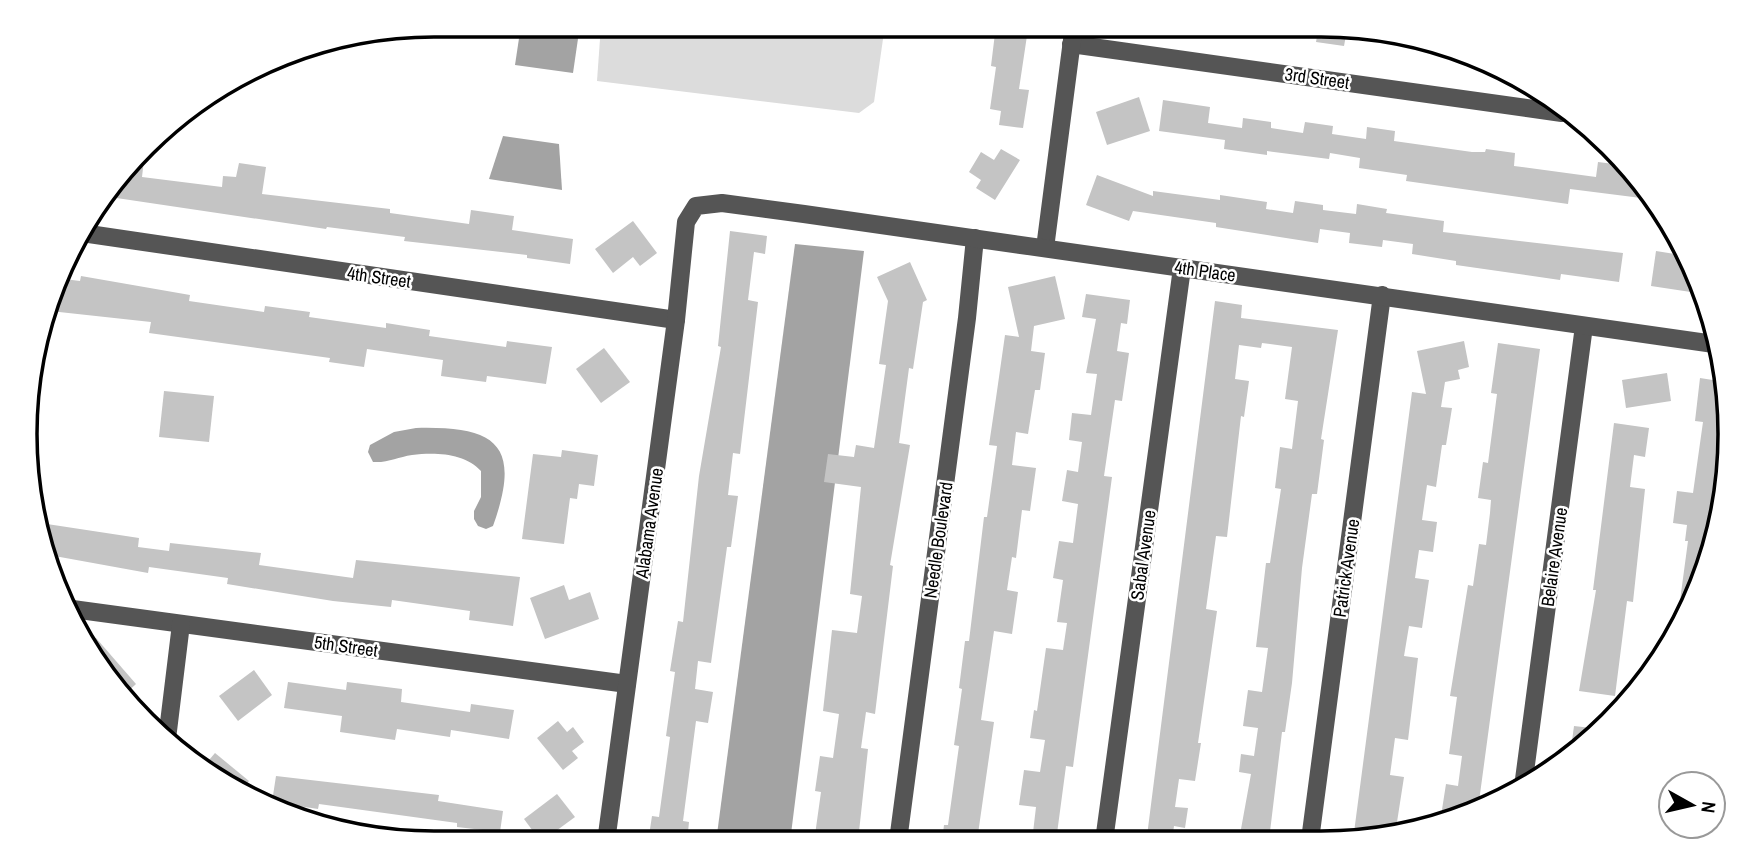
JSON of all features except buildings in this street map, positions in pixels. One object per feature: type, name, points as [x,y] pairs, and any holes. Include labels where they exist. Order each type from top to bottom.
[{"type":"street","points":[[1045,248],[1072,37]]},
{"type":"street","name":"3rd Street","points":[[1071,44],[1553,112]]},
{"type":"street","name":"4th Place","points":[[696,206],[722,203],[1708,343]]},
{"type":"street","name":"Alabama Avenue","points":[[607,831],[676,320],[686,222],[696,206]]},
{"type":"street","name":"4th Street","points":[[90,234],[676,320]]},
{"type":"street","name":"Needle Boulevard","points":[[899,831],[975,238]]},
{"type":"street","name":"Sabal Avenue","points":[[1105,831],[1182,268]]},
{"type":"street","name":"Patrick Avenue","points":[[1311,831],[1382,295]]},
{"type":"street","name":"Belaire Avenue","points":[[1525,775],[1584,326]]},
{"type":"street","name":"5th Street","points":[[78,610],[627,684]]},
{"type":"street","points":[[168,729],[181,624]]},
{"type":"shaded area","points":[[519,37],[578,37],[573,73],[515,65]]},
{"type":"shaded area","points":[[600,37],[883,37],[874,102],[859,113],[597,81]]},
{"type":"shaded area","points":[[503,136],[559,144],[562,190],[489,179]]},
{"type":"shaded area","points":[[795,244],[864,251],[791,831],[717,831]]},
{"type":"shaded area","points":[[416,428],[466,431],[484,437],[496,446],[503,459],[505,476],[493,526],[486,529],[478,526],[474,519],[474,511],[481,497],[481,471],[467,460],[430,454],[373,462],[368,452],[370,445],[394,432]]}]
